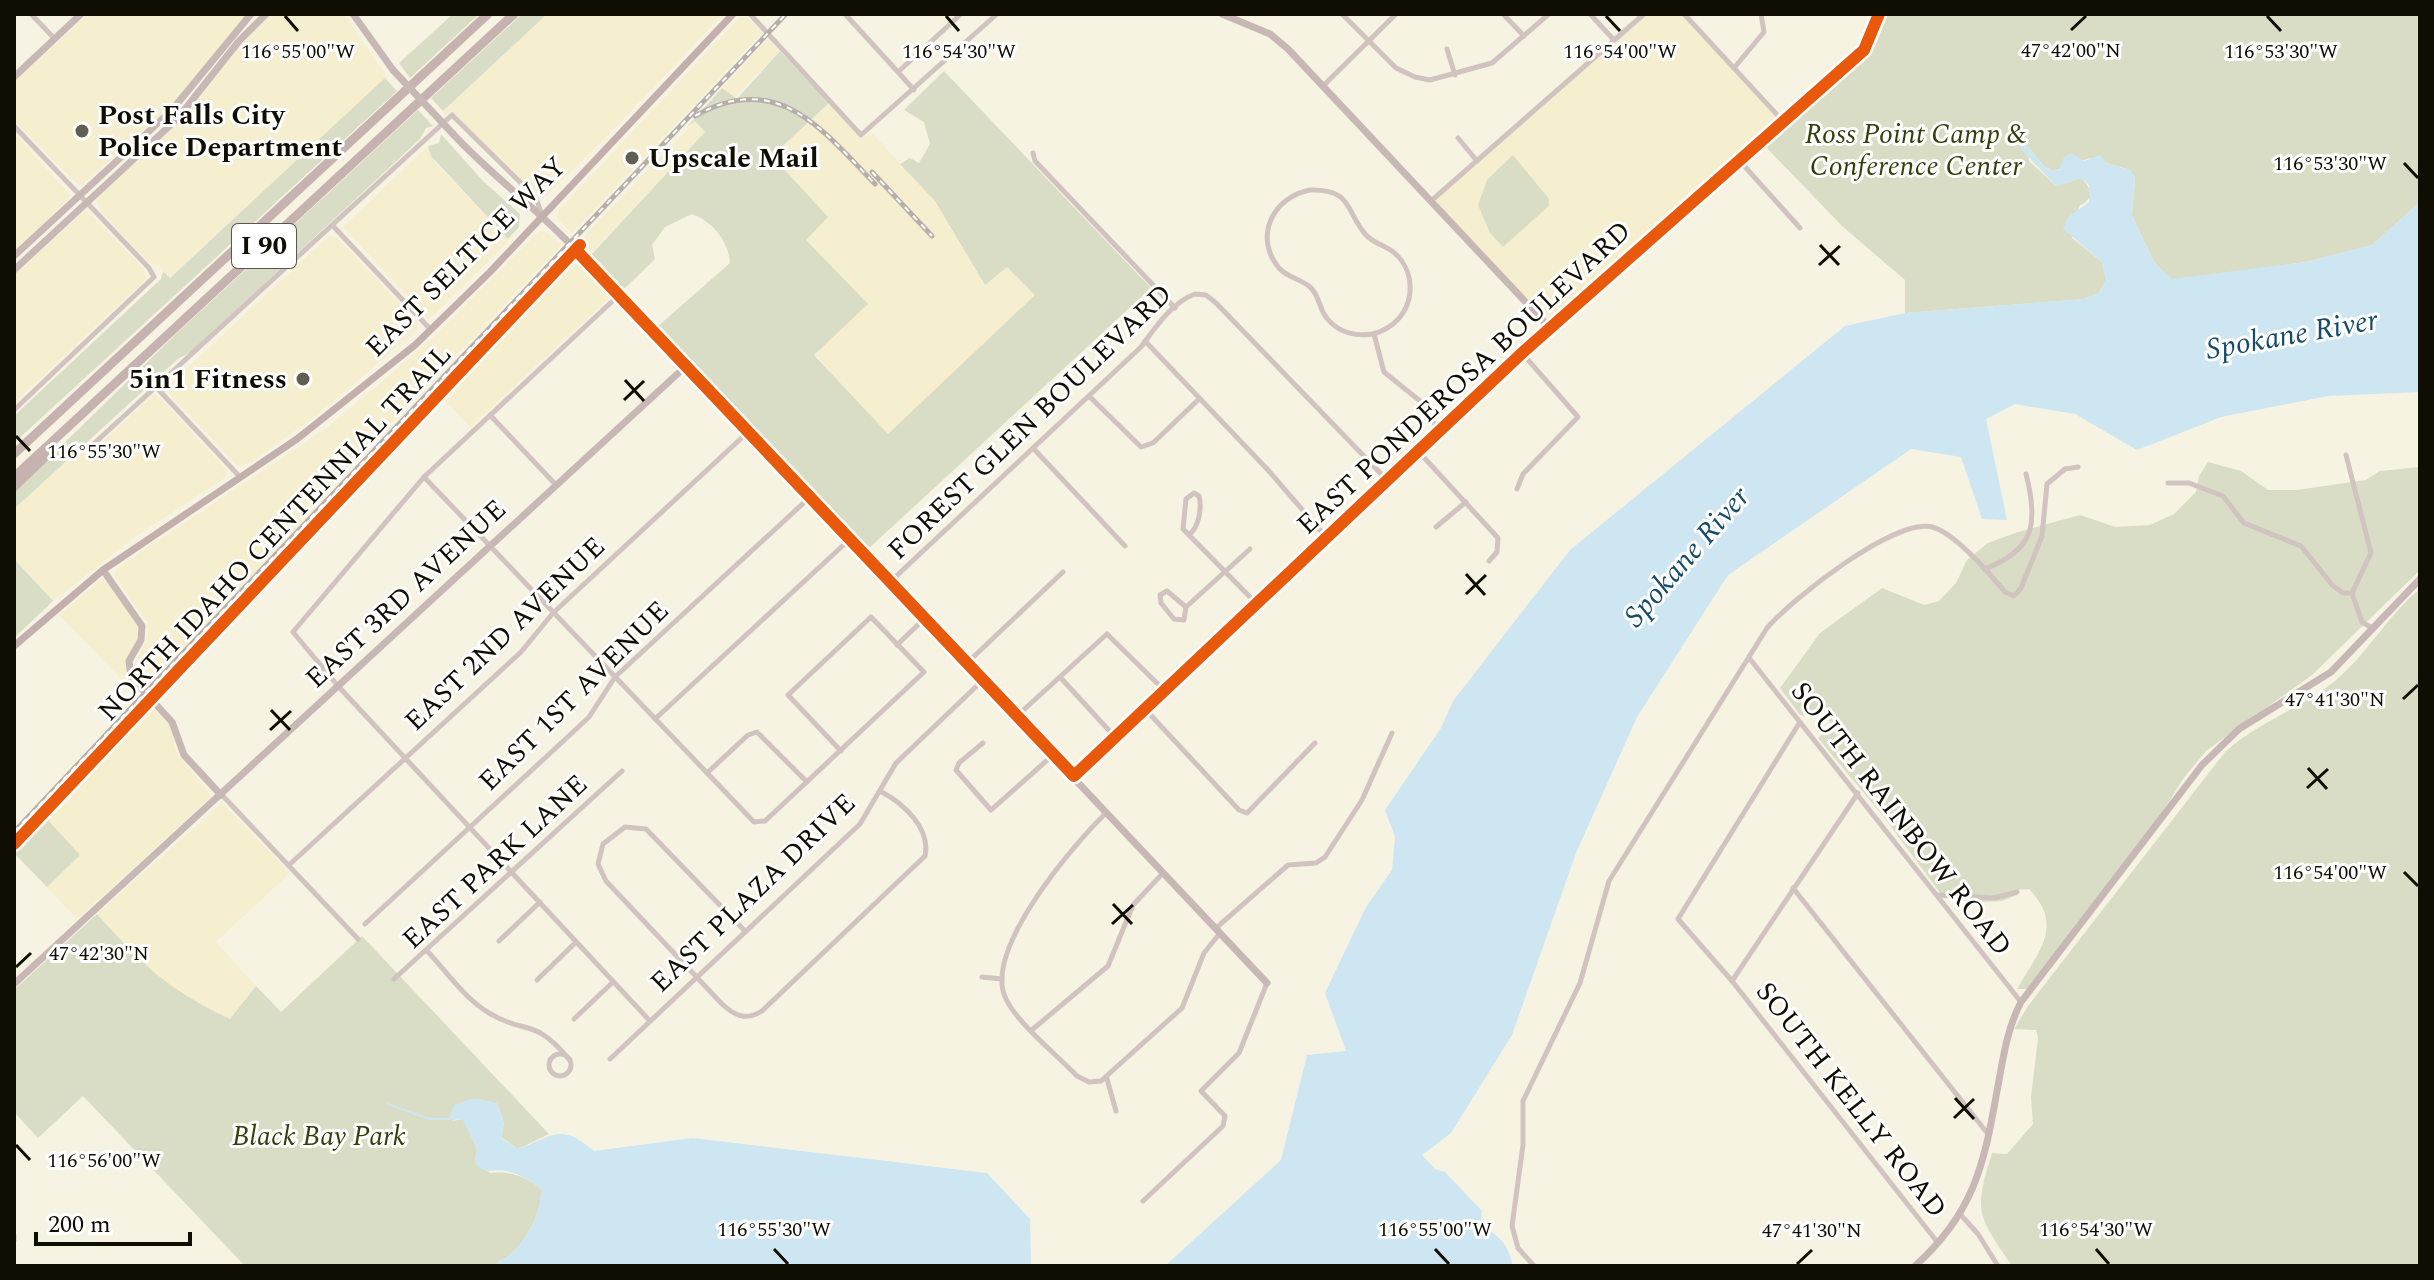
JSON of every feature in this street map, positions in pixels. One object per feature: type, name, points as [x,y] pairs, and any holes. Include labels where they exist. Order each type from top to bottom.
[{"type":"highway","name":"I 90","points":[[14,452],[488,14]]},
{"type":"highway","name":"I 90","points":[[14,477],[514,14]]},
{"type":"highway","points":[[14,487],[156,345]]},
{"type":"main road","name":"EAST SELTICE WAY","points":[[14,646],[103,570],[335,411],[431,330],[733,14]]},
{"type":"street","points":[[31,14],[54,38]]},
{"type":"street","points":[[14,77],[81,14]]},
{"type":"street","points":[[14,270],[181,100],[251,14]]},
{"type":"street","points":[[14,256],[189,107],[239,41],[266,14]]},
{"type":"street","points":[[353,14],[393,70],[453,134],[497,180],[542,215],[619,295],[1267,983],[1239,1053],[1201,1091],[1225,1116],[1223,1126],[1143,1201]]},
{"type":"street","points":[[750,14],[861,135],[997,14]]},
{"type":"street","points":[[845,14],[914,90]]},
{"type":"street","points":[[898,72],[961,14]]},
{"type":"street","points":[[1222,14],[1275,38],[1550,328]]},
{"type":"street","points":[[1342,14],[1409,76],[1430,80],[1492,63],[1549,14]]},
{"type":"street","points":[[1323,86],[1396,14]]},
{"type":"street","points":[[1503,14],[1524,36]]},
{"type":"street","points":[[1590,14],[1614,40]]},
{"type":"street","points":[[1431,201],[1644,14]]},
{"type":"street","points":[[1684,14],[1782,120]]},
{"type":"street","points":[[1734,68],[1764,32],[1761,14]]},
{"type":"street","name":"EAST PONDEROSA BOULEVARD","points":[[1074,776],[1522,353],[1864,50],[1879,14]]},
{"type":"street","points":[[1447,49],[1455,75]]},
{"type":"street","points":[[87,450],[452,115],[536,198],[542,215]]},
{"type":"street","points":[[14,126],[153,274],[151,282],[14,410]]},
{"type":"street","points":[[1458,138],[1477,161]]},
{"type":"street","points":[[1033,153],[1038,165],[1175,308]]},
{"type":"street","points":[[1738,159],[1800,228]]},
{"type":"street","points":[[1310,190],[1336,195],[1352,208],[1368,238],[1390,250],[1403,263],[1411,286],[1408,305],[1400,319],[1374,334],[1358,335],[1338,328],[1324,314],[1312,290],[1286,274],[1274,261],[1267,242],[1268,227],[1279,206],[1290,196],[1310,190]]},
{"type":"street","points":[[333,226],[431,330]]},
{"type":"street","name":"FOREST GLEN BOULEVARD","points":[[891,581],[1089,396],[1175,308],[1197,294],[1216,303],[1387,480]]},
{"type":"street","points":[[619,295],[424,477],[293,632],[338,686],[514,871],[650,1021]]},
{"type":"street","points":[[1374,334],[1384,372],[1420,401],[1439,431]]},
{"type":"street","points":[[1145,341],[1326,537]]},
{"type":"street","points":[[1517,489],[1523,474],[1578,417],[1522,353]]},
{"type":"street","name":"EAST 3RD AVENUE","points":[[14,984],[686,366]]},
{"type":"street","points":[[156,387],[241,478]]},
{"type":"street","points":[[1089,396],[1141,447],[1153,443],[1199,399]]},
{"type":"street","points":[[490,415],[557,486]]},
{"type":"street","name":"EAST 2ND AVENUE","points":[[289,865],[521,652],[553,613],[749,431]]},
{"type":"street","points":[[1033,448],[1125,546]]},
{"type":"street","points":[[1418,451],[1498,538],[1497,552],[1489,561]]},
{"type":"street","points":[[2346,455],[2371,553],[2352,593],[2362,622],[2372,628]]},
{"type":"street","points":[[1534,1266],[1513,1239],[1522,1152],[1523,1101],[1580,983],[1609,881],[1767,628],[1790,604],[1844,563],[1903,531],[1923,526],[1940,531],[1984,569],[2005,592],[2014,596],[2019,592],[2042,536],[2047,484],[2065,469],[2078,467]]},
{"type":"street","points":[[1984,569],[2009,559],[2027,543],[2031,516],[2026,474]]},
{"type":"street","points":[[424,477],[751,820],[760,823],[841,751],[924,672],[871,617],[788,695],[841,751]]},
{"type":"street","points":[[2168,483],[2189,483],[2223,496],[2244,523],[2301,546],[2333,586],[2343,593],[2352,593]]},
{"type":"street","points":[[1189,535],[1196,527],[1200,505],[1199,496],[1194,493],[1186,499],[1182,520],[1189,535],[1256,603]]},
{"type":"street","name":"EAST 1ST AVENUE","points":[[365,924],[589,717],[615,677],[810,496]]},
{"type":"street","points":[[1436,527],[1466,502]]},
{"type":"street","points":[[655,719],[850,539]]},
{"type":"street","points":[[1186,607],[1250,549]]},
{"type":"street","points":[[103,570],[142,626],[140,643],[129,661],[131,677],[172,722],[184,755],[358,939]]},
{"type":"street","points":[[967,663],[1063,572]]},
{"type":"street","points":[[1915,1266],[1939,1244],[1961,1215],[1989,1134],[2006,1038],[2021,1002],[2202,765],[2239,729],[2331,672],[2420,579]]},
{"type":"street","points":[[1167,591],[1186,607],[1187,618],[1179,622],[1161,603],[1160,595],[1167,591]]},
{"type":"street","points":[[897,645],[925,618]]},
{"type":"street","points":[[1017,716],[1104,636],[1111,636],[1164,690]]},
{"type":"street","name":"SOUTH RAINBOW ROAD","points":[[1750,659],[2021,1002]]},
{"type":"street","points":[[1060,677],[1115,737]]},
{"type":"street","name":"EAST PLAZA DRIVE","points":[[610,1059],[860,824],[896,763],[983,680]]},
{"type":"street","points":[[1145,709],[1239,810],[1247,813],[1315,743]]},
{"type":"street","name":"SOUTH KELLY ROAD","points":[[1800,722],[1678,919],[1732,981],[1939,1244]]},
{"type":"street","points":[[707,773],[748,735],[757,732],[807,782]]},
{"type":"street","points":[[1107,812],[1024,912],[1002,979],[1007,1002],[1082,1079],[1089,1082],[1107,1079],[1182,1008],[1204,953],[1218,930],[1288,865],[1316,863],[1325,857],[1362,800],[1392,733]]},
{"type":"street","points":[[983,743],[959,763],[956,770],[991,810],[1053,755]]},
{"type":"street","name":"EAST PARK LANE","points":[[394,979],[428,952],[622,771]]},
{"type":"street","points":[[745,931],[650,831],[632,826],[613,834],[600,850],[600,873],[697,977],[732,1013],[741,1017],[756,1015],[919,863],[926,853],[925,834],[899,805],[880,791]]},
{"type":"street","points":[[1732,981],[1858,793]]},
{"type":"street","points":[[1033,1029],[1108,966],[1133,905],[1164,872]]},
{"type":"street","points":[[1793,888],[1989,1134]]},
{"type":"street","points":[[1937,895],[1995,898],[2017,892]]},
{"type":"street","points":[[499,941],[540,902]]},
{"type":"street","points":[[537,980],[576,942]]},
{"type":"street","points":[[428,952],[479,1006],[496,1017],[532,1027],[551,1038],[568,1058],[571,1068],[560,1077],[550,1071],[555,1047],[551,1038]]},
{"type":"street","points":[[982,977],[1002,979]]},
{"type":"street","points":[[574,1019],[613,982]]},
{"type":"street","points":[[552,1057],[558,1054],[568,1058]]},
{"type":"street","points":[[1107,1079],[1116,1111]]},
{"type":"street","points":[[1961,1215],[1978,1234],[1998,1266]]},
{"type":"shaded area","points":[[89,14],[247,14],[173,105],[80,187],[14,120],[14,82]]},
{"type":"shaded area","points":[[270,14],[344,14],[387,77],[169,278],[160,266],[149,263],[100,211],[96,199],[189,112],[246,37]]},
{"type":"shaded area","points":[[547,14],[723,14],[617,126],[549,194],[542,197],[500,162],[452,111],[446,115],[443,111]]},
{"type":"shaded area","points":[[1644,14],[1683,14],[1782,120],[1550,328],[1431,201]]},
{"type":"shaded area","points":[[740,17],[747,17],[762,33],[572,233],[557,219],[559,210]]},
{"type":"shaded area","points":[[768,39],[780,51],[733,99],[722,88]]},
{"type":"shaded area","points":[[829,103],[859,138],[873,134],[935,201],[985,285],[1007,267],[1036,295],[889,435],[814,354],[806,239],[772,156]]},
{"type":"shaded area","points":[[695,121],[706,131],[589,255],[578,242]]},
{"type":"shaded area","points":[[14,133],[71,196],[14,252]]},
{"type":"shaded area","points":[[428,146],[435,162],[509,241],[429,319],[343,227]]},
{"type":"shaded area","points":[[86,210],[144,269],[146,279],[14,403],[14,274]]},
{"type":"shaded area","points":[[544,230],[562,245],[313,505],[316,508],[146,688],[136,676],[134,665],[148,638],[148,623],[114,576],[117,568],[328,427],[425,345],[538,232]]},
{"type":"shaded area","points":[[329,236],[336,237],[418,323],[418,329],[316,416],[251,462],[238,467],[169,393],[168,386]]},
{"type":"shaded area","points":[[573,257],[608,292],[609,298],[470,427],[441,396]]},
{"type":"shaded area","points":[[153,395],[159,397],[227,470],[226,477],[135,537],[53,601],[14,559],[14,509],[82,445],[90,453]]},
{"type":"shaded area","points":[[99,582],[108,583],[137,622],[138,637],[125,667],[137,695],[59,615]]},
{"type":"shaded area","points":[[150,704],[170,726],[177,754],[212,796],[77,919],[47,887],[80,855],[45,817]]},
{"type":"shaded area","points":[[222,803],[290,873],[216,942],[256,986],[230,1019],[181,995],[149,972],[97,914]]},
{"type":"green space","points":[[453,14],[479,14],[410,78],[399,63]]},
{"type":"green space","points":[[522,14],[547,14],[443,111],[431,98]]},
{"type":"green space","name":"Ross Point Camp & Conference Center","points":[[1883,14],[2420,14],[2420,202],[2372,245],[2306,262],[2172,280],[2154,262],[2132,216],[2135,178],[2130,170],[2090,158],[2053,171],[2044,166],[2027,146],[2029,161],[2056,186],[2081,178],[2088,186],[2090,194],[2079,206],[2072,238],[2102,262],[2106,280],[2099,293],[2084,299],[1905,313],[1905,280],[1842,226],[1762,143],[1868,52]]},
{"type":"green space","points":[[780,51],[829,103],[772,156],[828,217],[806,240],[868,304],[814,355],[888,434],[1035,295],[1007,267],[985,285],[935,201],[900,164],[910,158],[919,163],[930,144],[924,122],[904,110],[944,71],[1151,288],[867,550],[657,327],[730,263],[727,248],[713,227],[692,214],[665,227],[652,245],[655,259],[623,290],[590,256],[705,132],[695,121],[686,128],[722,88],[737,99]]},
{"type":"green space","points":[[385,78],[397,91],[14,443],[14,416],[161,279],[163,271],[170,278]]},
{"type":"green space","points":[[418,110],[433,126],[426,128],[420,139],[190,353],[179,358],[14,509],[14,492],[177,333]]},
{"type":"green space","points":[[441,134],[483,181],[520,214],[519,227],[508,239],[431,156],[428,146],[439,143]]},
{"type":"green space","points":[[1513,155],[1549,199],[1549,206],[1503,247],[1490,233],[1478,205],[1487,180]]},
{"type":"green space","points":[[2208,462],[2241,471],[2268,490],[2297,490],[2366,480],[2380,471],[2420,467],[2420,570],[2312,675],[2206,751],[2183,779],[2157,821],[2027,989],[2017,989],[2044,939],[2047,927],[2040,902],[2029,889],[2015,890],[2017,895],[2002,901],[1944,898],[1883,816],[1818,738],[1833,726],[1826,718],[1800,715],[1780,688],[1820,633],[1882,588],[1924,605],[1939,601],[1956,583],[1967,560],[1988,543],[2015,533],[2080,515],[2115,527],[2150,525],[2174,514],[2196,492],[2199,476]]},
{"type":"green space","points":[[14,559],[53,601],[14,638]]},
{"type":"green space","points":[[2420,589],[2420,1265],[2012,1266],[1986,1224],[1981,1202],[1992,1153],[2007,1154],[2033,1124],[2031,1097],[2038,1038],[2036,1030],[2014,1029],[2028,1006],[2225,752],[2251,732],[2335,681]]},
{"type":"green space","points":[[45,817],[80,855],[47,887],[14,853]]},
{"type":"green space","name":"Black Bay Park","points":[[97,914],[172,986],[230,1019],[256,986],[281,1012],[362,936],[549,1134],[518,1149],[501,1137],[504,1123],[497,1103],[451,1121],[463,1119],[477,1149],[475,1162],[490,1173],[517,1175],[541,1189],[533,1224],[523,1240],[495,1266],[245,1266],[83,1096],[38,1138],[14,1112],[14,990]]},
{"type":"water","name":"Spokane River","points":[[2024,143],[2044,166],[2053,171],[2060,169],[2064,157],[2072,153],[2084,161],[2100,155],[2106,163],[2130,170],[2135,177],[2132,216],[2154,262],[2172,279],[2306,262],[2372,245],[2420,202],[2420,392],[2328,396],[2221,417],[2137,450],[2075,414],[2015,404],[1986,419],[2007,520],[1982,519],[1961,457],[1911,449],[1728,575],[1637,717],[1576,853],[1512,1035],[1451,1133],[1422,1155],[1435,1169],[1445,1172],[1482,1211],[1481,1222],[1504,1244],[1513,1266],[1165,1266],[1281,1160],[1307,1055],[1346,1051],[1325,993],[1366,907],[1392,870],[1395,837],[1385,810],[1441,728],[1453,701],[1570,550],[1845,326],[1905,313],[2084,299],[2099,293],[2106,280],[2102,262],[2063,229],[2068,217],[2089,202],[2089,185],[2081,178],[2056,186],[2020,148]]},
{"type":"water","points":[[474,1098],[497,1103],[504,1123],[501,1138],[518,1149],[557,1134],[573,1137],[594,1151],[692,1138],[987,1173],[1030,1219],[1031,1266],[495,1266],[511,1254],[528,1232],[539,1207],[541,1189],[515,1174],[485,1170],[475,1163],[477,1149],[463,1120],[449,1119],[454,1105]]},
{"type":"waterway","points":[[388,1104],[429,1119],[449,1119]]},
{"type":"railway","points":[[14,832],[786,14]]},
{"type":"railway","points":[[695,116],[724,103],[750,99],[774,103],[796,112],[817,126],[875,184]]},
{"type":"railway","points":[[872,172],[932,236]]},
{"type":"cycle path","points":[[576,250],[1074,776],[1522,353],[1864,50],[1879,14]]},
{"type":"cycle path","name":"NORTH IDAHO CENTENNIAL TRAIL","points":[[14,844],[580,245]]},
{"type":"place","name":"Post Falls City Police Department","points":[[82,131]]},
{"type":"place","name":"Upscale Mail","points":[[632,158]]},
{"type":"place","name":"5in1 Fitness","points":[[303,379]]}]
